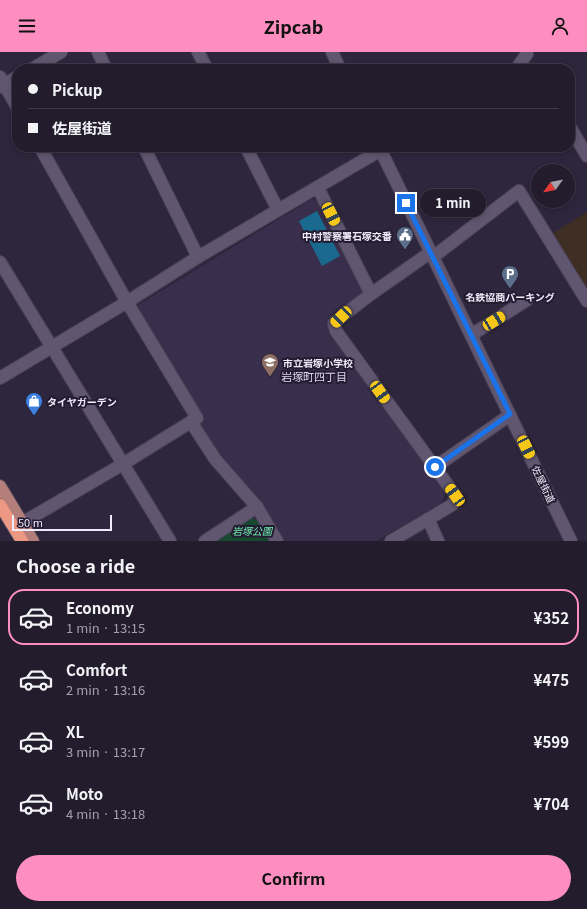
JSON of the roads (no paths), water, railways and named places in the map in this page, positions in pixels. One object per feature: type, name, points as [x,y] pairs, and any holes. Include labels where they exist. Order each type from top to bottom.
[{"type":"highway","points":[[0,505],[22,541]]},
{"type":"main road","points":[[0,486],[34,541]]},
{"type":"street","points":[[41,64],[61,52]]},
{"type":"street","points":[[98,52],[104,64]]},
{"type":"street","points":[[198,52],[204,64]]},
{"type":"street","points":[[332,52],[338,64]]},
{"type":"street","points":[[521,64],[527,54],[526,52]]},
{"type":"street","points":[[12,80],[2,83],[12,99]]},
{"type":"street","points":[[575,136],[587,156]]},
{"type":"street","points":[[22,523],[123,464],[197,418],[127,302],[43,152]]},
{"type":"street","points":[[146,152],[198,257]]},
{"type":"street","points":[[249,152],[278,210]]},
{"type":"street","points":[[0,378],[127,302],[198,257],[318,188],[376,152]]},
{"type":"street","name":"佐屋街道","points":[[384,152],[571,541]]},
{"type":"street","points":[[318,188],[371,294]]},
{"type":"street","points":[[391,541],[452,505],[455,495],[336,331],[334,323],[371,294],[432,254],[519,192],[587,301]]},
{"type":"street","points":[[0,262],[170,541]]},
{"type":"street","points":[[471,335],[527,300]]},
{"type":"street","points":[[435,467],[510,414]]},
{"type":"street","points":[[190,422],[214,459],[257,507],[278,541]]},
{"type":"street","points":[[205,541],[257,507]]},
{"type":"street","points":[[428,519],[438,541]]},
{"type":"water","points":[[317,211],[340,256],[322,266],[299,221]]},
{"type":"place","name":"中村警察署石塚交番","points":[[405,250]]},
{"type":"place","name":"名鉄協商パーキング","points":[[510,289]]},
{"type":"place","name":"市立岩塚小学校","points":[[270,377]]},
{"type":"place","name":"タイヤガーデン","points":[[34,416]]},
{"type":"district","name":"岩塚町四丁目","points":[[314,376]]},
{"type":"park label","name":"岩塚公園","points":[[252,530]]}]
